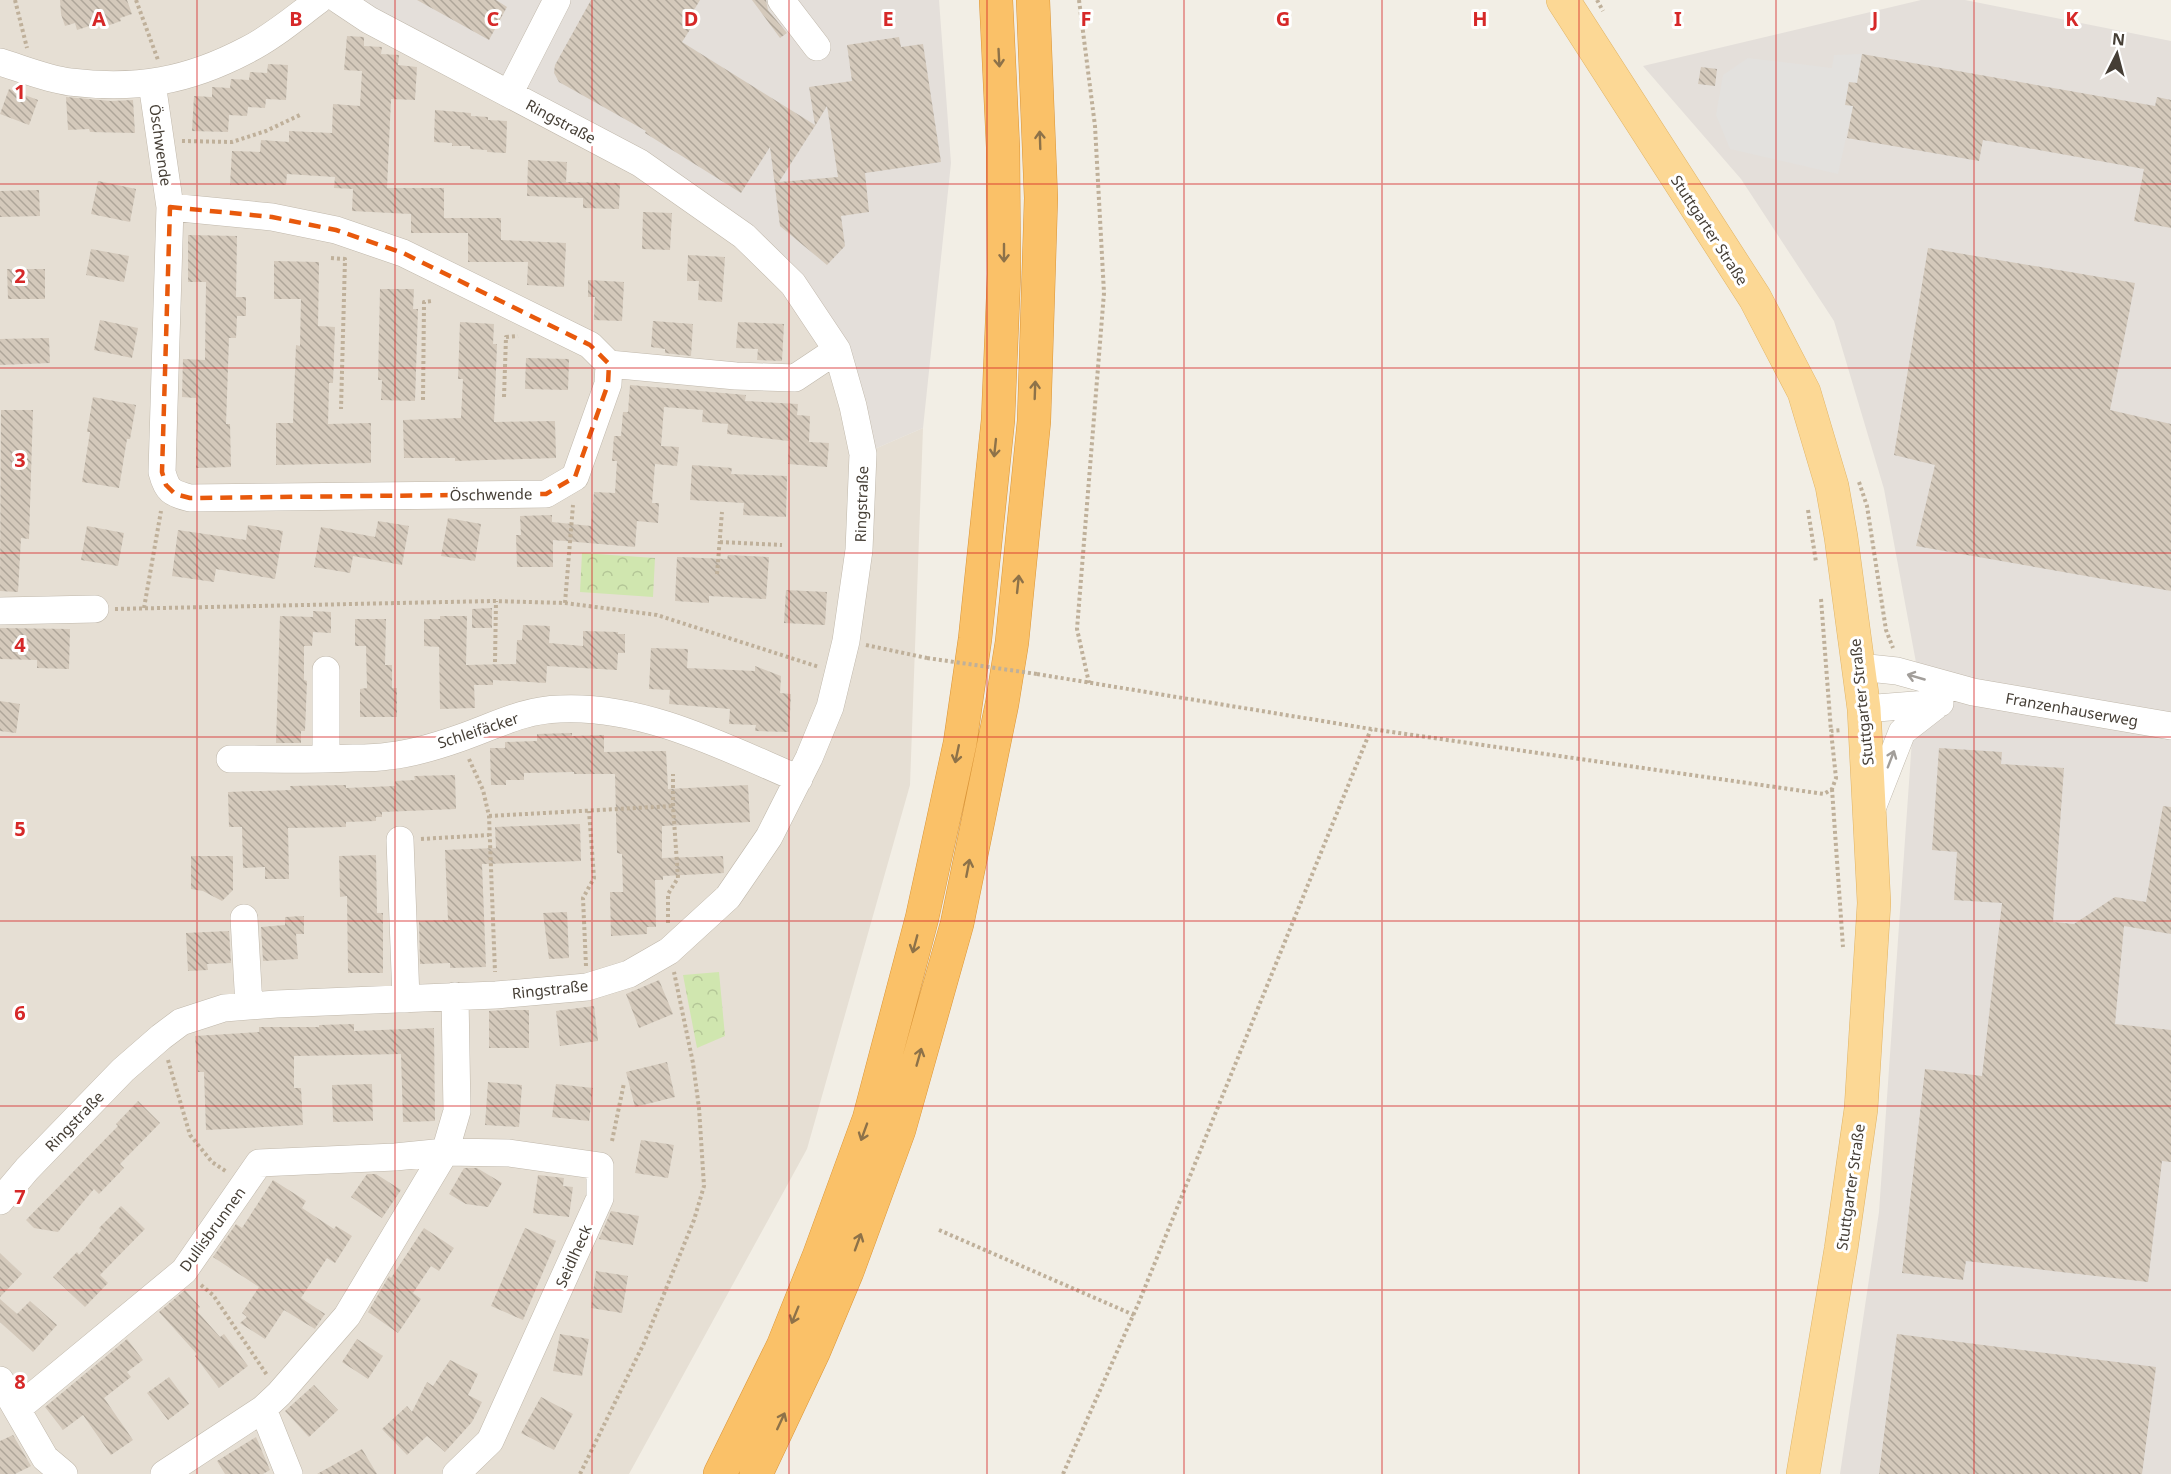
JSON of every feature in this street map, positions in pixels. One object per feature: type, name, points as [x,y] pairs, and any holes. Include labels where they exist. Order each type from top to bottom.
[{"type":"highway","points":[[720,1474],[783,1346],[869,1119],[922,918],[960,742],[975,639],[998,420],[1004,263],[1003,147],[996,0]]},
{"type":"highway","points":[[756,1474],[818,1341],[847,1272],[899,1130],[957,924],[1002,704],[1012,642],[1035,398],[1041,198],[1033,0]]},
{"type":"main road","name":"Stuttgarter Straße","points":[[1563,0],[1755,298],[1804,392],[1832,486],[1859,668],[1874,903],[1861,1109],[1841,1250],[1803,1474]]},
{"type":"street","points":[[0,62],[69,81],[118,84],[159,82],[190,75],[248,49],[319,0]]},
{"type":"street","name":"Ringstraße","points":[[0,1201],[27,1169],[123,1071],[181,1022],[209,1012],[249,1006],[496,994],[587,987],[628,974],[669,951],[728,897],[769,837],[799,778],[830,707],[846,641],[859,550],[863,454],[853,406],[837,350],[793,284],[744,236],[640,163],[369,20],[339,0]]},
{"type":"street","points":[[509,94],[558,0]]},
{"type":"street","points":[[781,0],[818,47]]},
{"type":"street","name":"Öschwende","points":[[159,82],[160,141],[170,207],[162,472],[166,485],[175,494],[190,498],[546,494],[575,477]]},
{"type":"street","name":"Öschwende","points":[[170,207],[282,219],[336,230],[403,253],[591,345],[609,364]]},
{"type":"street","points":[[575,477],[608,384],[609,364],[736,376],[795,378],[837,350]]},
{"type":"street","points":[[0,611],[95,609]]},
{"type":"street","name":"Franzenhauserweg","points":[[1859,668],[1897,671],[1973,692],[2171,726]]},
{"type":"street","points":[[326,670],[326,759]]},
{"type":"street","name":"Franzenhauserweg","points":[[1864,719],[1938,704],[1973,692]]},
{"type":"street","points":[[1870,814],[1902,732],[1938,704]]},
{"type":"street","name":"Schleifäcker","points":[[230,759],[390,756],[460,738],[512,716],[558,709],[583,709],[619,714],[676,729],[799,778]]},
{"type":"street","points":[[400,840],[406,999]]},
{"type":"street","points":[[244,918],[249,1006]]},
{"type":"street","points":[[164,1474],[271,1402],[348,1316],[445,1152],[457,1111],[456,996]]},
{"type":"street","name":"Dullisbrunnen","points":[[17,1409],[184,1271],[259,1163],[395,1157],[445,1152]]},
{"type":"street","name":"Seidlheck","points":[[445,1152],[508,1153],[600,1166],[600,1197],[490,1441],[456,1474]]},
{"type":"street","points":[[0,1380],[45,1458],[64,1474]]},
{"type":"street","points":[[271,1402],[289,1474]]},
{"type":"path","points":[[15,0],[33,72]]},
{"type":"path","points":[[136,0],[159,82]]},
{"type":"path","points":[[1079,0],[1095,126],[1104,292],[1077,629],[1089,683]]},
{"type":"path","points":[[160,141],[232,142],[266,131],[302,114]]},
{"type":"path","points":[[331,258],[345,259],[341,409]]},
{"type":"path","points":[[423,400],[424,302],[432,301]]},
{"type":"path","points":[[504,397],[506,337],[519,336]]},
{"type":"path","points":[[565,603],[575,477]]},
{"type":"path","points":[[144,608],[166,485]]},
{"type":"path","points":[[1808,508],[1817,566]]},
{"type":"path","points":[[717,574],[722,512]]},
{"type":"path","points":[[720,542],[782,545]]},
{"type":"path","points":[[1821,588],[1836,778],[1832,789],[1844,954]]},
{"type":"path","points":[[495,662],[496,601]]},
{"type":"path","points":[[95,609],[496,601],[565,603],[657,615],[839,674]]},
{"type":"path","points":[[846,641],[927,658],[1371,729],[1824,794],[1832,789]]},
{"type":"path","points":[[1831,731],[1864,719]]},
{"type":"path","points":[[1063,1474],[1134,1315],[1371,729]]},
{"type":"path","points":[[469,758],[483,790],[489,816],[496,994]]},
{"type":"path","points":[[580,1474],[644,1342],[694,1220],[704,1186],[699,1108],[693,1063],[669,951],[668,894],[678,878],[673,774]]},
{"type":"path","points":[[489,816],[673,806]]},
{"type":"path","points":[[587,987],[583,898],[594,878],[589,811]]},
{"type":"path","points":[[400,840],[489,836]]},
{"type":"path","points":[[161,1037],[190,1135],[212,1162],[245,1183]]},
{"type":"path","points":[[612,1142],[624,1083]]},
{"type":"path","points":[[939,1230],[1134,1315]]},
{"type":"path","points":[[184,1271],[213,1295],[271,1402]]},
{"type":"highlighted area","points":[[170,207],[272,217],[336,230],[403,253],[590,345],[609,364],[608,384],[575,477],[546,494],[190,498],[175,494],[166,485],[162,472]]},
{"type":"shaded area","points":[[0,0],[341,0],[640,163],[793,284],[863,454],[923,428],[910,785],[807,1149],[629,1474],[0,1474]]},
{"type":"shaded area","points":[[341,0],[939,0],[951,163],[923,428],[863,454],[837,350],[744,236]]},
{"type":"shaded area","points":[[1921,0],[1965,0],[2171,41],[2171,1474],[1840,1474],[1879,1212],[1917,668],[1884,489],[1834,321],[1741,179],[1643,66]]},
{"type":"shaded area","points":[[1862,54],[1857,83],[1849,82],[1845,104],[1853,106],[1838,174],[1730,149],[1716,115],[1723,75],[1748,58],[1832,68],[1834,55]]},
{"type":"green space","points":[[582,553],[655,558],[653,597],[580,592]]},
{"type":"green space","points":[[719,972],[725,1036],[697,1048],[683,975]]},
{"type":"building","points":[[60,0],[127,0],[132,14],[104,27],[102,22],[77,30],[75,23],[65,26]]},
{"type":"building","points":[[417,0],[496,0],[507,7],[489,40]]},
{"type":"building","points":[[591,0],[700,0],[685,25],[691,28],[682,42],[815,125],[809,87],[852,81],[847,45],[899,37],[901,47],[923,44],[941,162],[865,173],[869,212],[841,216],[845,246],[827,265],[780,226],[770,147],[741,193],[645,133],[646,131],[559,82],[554,73],[555,65]],"holes":[[[827,106],[838,177],[779,182]]]},
{"type":"building","points":[[752,0],[766,0],[768,10],[787,33],[780,38]]},
{"type":"building","points":[[347,36],[364,37],[364,46],[382,47],[381,54],[399,55],[398,65],[417,67],[415,100],[391,99],[387,188],[444,188],[444,218],[501,218],[501,240],[566,243],[564,287],[527,285],[528,262],[468,262],[468,233],[411,233],[411,214],[352,211],[353,189],[334,188],[335,177],[287,174],[286,185],[230,185],[232,151],[260,152],[261,140],[289,142],[289,131],[332,133],[333,104],[360,106],[362,71],[344,70]]},
{"type":"building","points":[[1862,54],[2155,106],[2157,97],[2171,100],[2171,228],[2134,221],[2144,169],[1983,140],[1979,161],[1847,138],[1853,106],[1845,105],[1849,82],[1857,83]]},
{"type":"building","points":[[268,64],[288,65],[286,100],[266,99],[265,108],[248,107],[247,116],[229,115],[228,132],[192,131],[194,96],[212,97],[212,87],[230,88],[231,79],[249,80],[250,72],[267,73]]},
{"type":"building","points":[[1701,67],[1717,69],[1715,86],[1698,84]]},
{"type":"building","points":[[9,89],[38,100],[29,125],[0,114]]},
{"type":"building","points":[[66,97],[111,101],[133,100],[135,133],[90,132],[89,129],[68,130]]},
{"type":"building","points":[[435,110],[471,113],[471,116],[488,117],[488,120],[507,121],[506,153],[487,152],[487,150],[470,149],[470,146],[452,146],[452,143],[434,142]]},
{"type":"building","points":[[528,160],[567,162],[566,182],[620,183],[619,209],[583,208],[583,198],[527,196]]},
{"type":"building","points":[[98,181],[136,189],[130,222],[91,214]]},
{"type":"building","points":[[39,190],[40,216],[0,217],[0,191]]},
{"type":"building","points":[[643,212],[672,213],[670,250],[642,249]]},
{"type":"building","points":[[188,235],[237,236],[236,297],[246,297],[246,316],[237,316],[236,338],[229,338],[226,424],[230,424],[231,467],[196,468],[196,398],[182,397],[183,359],[205,360],[206,282],[188,282]]},
{"type":"building","points":[[1928,248],[2135,283],[2110,410],[2171,424],[2171,591],[1916,546],[1935,465],[1894,455]]},
{"type":"building","points":[[91,249],[129,256],[124,282],[86,275]]},
{"type":"building","points":[[688,255],[725,257],[722,302],[698,300],[699,281],[687,281]]},
{"type":"building","points":[[274,261],[319,262],[318,326],[335,327],[333,383],[329,383],[328,424],[371,423],[371,463],[276,465],[276,423],[293,423],[296,345],[300,346],[301,299],[274,299]]},
{"type":"building","points":[[7,269],[45,269],[45,299],[8,299]]},
{"type":"building","points":[[588,280],[624,282],[622,321],[594,320],[595,297],[588,297]]},
{"type":"building","points":[[380,289],[414,289],[413,309],[418,309],[415,401],[381,400],[382,380],[378,380]]},
{"type":"building","points":[[100,320],[138,328],[132,358],[94,350]]},
{"type":"building","points":[[653,321],[693,324],[691,356],[665,353],[665,349],[651,347]]},
{"type":"building","points":[[460,322],[494,324],[493,344],[497,344],[494,422],[555,421],[556,458],[455,461],[455,458],[404,458],[403,420],[461,418],[463,379],[458,379]]},
{"type":"building","points":[[738,322],[784,324],[782,361],[757,360],[758,349],[736,348]]},
{"type":"building","points":[[49,338],[50,363],[0,365],[0,339]]},
{"type":"building","points":[[526,358],[569,359],[568,390],[525,389]]},
{"type":"building","points":[[630,385],[746,395],[745,401],[798,404],[797,415],[810,416],[809,442],[829,443],[827,467],[788,464],[789,441],[727,434],[728,424],[702,422],[703,410],[664,407],[661,446],[679,447],[677,466],[655,464],[652,503],[659,503],[658,523],[637,521],[635,547],[553,540],[553,567],[517,567],[516,535],[521,535],[520,516],[552,515],[552,522],[591,526],[594,492],[615,493],[617,461],[612,461],[614,436],[621,436],[623,412],[628,412]]},
{"type":"building","points":[[93,397],[136,405],[130,439],[127,439],[119,488],[82,482]]},
{"type":"building","points":[[1,410],[33,410],[29,539],[21,538],[18,592],[0,591]]},
{"type":"building","points":[[692,465],[732,468],[731,474],[787,476],[786,517],[743,515],[744,503],[690,500]]},
{"type":"building","points":[[448,518],[481,524],[475,561],[441,556]]},
{"type":"building","points":[[378,521],[409,526],[402,565],[353,556],[350,573],[314,567],[321,527],[375,537]]},
{"type":"building","points":[[248,525],[283,531],[275,579],[216,569],[214,582],[172,576],[178,530],[246,540]]},
{"type":"building","points":[[87,526],[124,533],[118,566],[81,560]]},
{"type":"building","points":[[728,555],[769,557],[766,599],[709,596],[709,603],[675,601],[677,557],[727,559]]},
{"type":"building","points":[[786,590],[827,592],[825,625],[784,623]]},
{"type":"building","points":[[492,608],[492,628],[472,628],[472,609]]},
{"type":"building","points":[[313,611],[331,612],[331,633],[313,632],[312,646],[304,646],[304,680],[307,681],[305,731],[301,731],[301,743],[276,743],[280,616],[313,617]]},
{"type":"building","points":[[440,616],[467,616],[466,665],[516,664],[517,640],[522,640],[523,625],[550,626],[549,643],[583,646],[583,631],[618,632],[618,634],[625,634],[625,653],[618,653],[617,670],[547,666],[546,683],[493,680],[493,685],[474,685],[475,708],[440,709],[439,647],[424,646],[424,619],[440,619]]},
{"type":"building","points":[[355,619],[386,619],[385,665],[392,665],[392,688],[397,688],[397,717],[360,717],[360,689],[367,688],[366,646],[355,646]]},
{"type":"building","points":[[0,628],[70,629],[69,669],[37,668],[37,660],[0,659]]},
{"type":"building","points":[[651,648],[688,649],[687,668],[755,671],[755,666],[781,676],[780,693],[791,694],[789,732],[755,731],[756,725],[729,724],[730,709],[669,704],[670,690],[649,689]]},
{"type":"building","points":[[0,701],[20,704],[16,733],[0,731]]},
{"type":"building","points":[[572,733],[572,736],[604,735],[604,752],[666,751],[668,789],[748,785],[750,822],[662,826],[662,858],[723,856],[724,873],[663,876],[663,880],[655,880],[656,927],[647,927],[647,934],[611,936],[610,892],[623,892],[622,854],[617,853],[615,774],[524,773],[524,780],[506,780],[506,785],[491,785],[490,748],[505,748],[505,742],[537,741],[537,734]]},
{"type":"building","points":[[1939,748],[2002,752],[2001,764],[2064,768],[2053,922],[2074,924],[2115,897],[2146,902],[2163,806],[2171,807],[2171,934],[2124,926],[2115,1024],[2171,1030],[2171,1162],[2162,1161],[2148,1282],[1966,1261],[1963,1280],[1902,1273],[1925,1069],[1982,1076],[2002,903],[1954,900],[1957,852],[1932,850]]},
{"type":"building","points":[[455,775],[456,809],[382,812],[382,817],[376,817],[376,821],[346,822],[346,827],[288,828],[289,879],[265,879],[265,867],[243,868],[242,827],[229,827],[228,792],[291,790],[290,786],[346,785],[346,788],[395,786],[395,781],[415,780],[414,776]]},
{"type":"building","points":[[580,824],[581,861],[482,864],[486,967],[450,968],[450,963],[420,964],[419,921],[448,920],[445,850],[496,848],[495,827]]},
{"type":"building","points":[[376,855],[377,913],[383,913],[383,973],[348,973],[347,896],[340,897],[339,856]]},
{"type":"building","points":[[191,856],[233,856],[233,890],[222,901],[203,891],[191,889]]},
{"type":"building","points":[[567,912],[569,958],[549,959],[543,913]]},
{"type":"building","points":[[304,916],[304,934],[296,934],[298,959],[263,961],[261,927],[285,925],[285,917]]},
{"type":"building","points":[[229,931],[231,963],[207,964],[208,970],[188,971],[186,933]]},
{"type":"building","points":[[659,980],[673,1014],[639,1028],[626,994]]},
{"type":"building","points":[[594,1006],[598,1041],[560,1046],[556,1011]]},
{"type":"building","points":[[529,1010],[529,1048],[489,1048],[489,1011]]},
{"type":"building","points":[[354,1024],[354,1031],[434,1028],[435,1121],[403,1122],[401,1054],[294,1056],[294,1088],[301,1088],[303,1125],[206,1130],[204,1072],[198,1072],[195,1036],[259,1032],[259,1027],[319,1027],[319,1025]]},
{"type":"building","points":[[667,1062],[675,1097],[635,1107],[626,1072]]},
{"type":"building","points":[[488,1082],[522,1085],[519,1127],[485,1125]]},
{"type":"building","points":[[372,1084],[373,1121],[333,1122],[332,1085]]},
{"type":"building","points":[[556,1084],[593,1088],[589,1121],[552,1117]]},
{"type":"building","points":[[138,1101],[160,1123],[120,1164],[124,1168],[99,1194],[94,1189],[58,1232],[34,1228],[26,1220],[118,1126],[116,1124]]},
{"type":"building","points":[[641,1140],[674,1145],[668,1178],[635,1173]]},
{"type":"building","points":[[464,1168],[477,1168],[502,1183],[488,1207],[466,1204],[449,1194]]},
{"type":"building","points":[[367,1174],[376,1174],[401,1190],[382,1218],[351,1197]]},
{"type":"building","points":[[538,1175],[564,1178],[563,1186],[573,1187],[569,1217],[533,1213]]},
{"type":"building","points":[[273,1180],[306,1201],[302,1208],[334,1229],[336,1226],[352,1236],[335,1263],[327,1258],[301,1298],[325,1314],[315,1329],[284,1310],[265,1339],[240,1323],[247,1317],[242,1313],[259,1287],[213,1257],[236,1224],[242,1228]]},
{"type":"building","points":[[121,1206],[145,1229],[100,1275],[108,1283],[85,1307],[53,1277],[77,1252],[79,1255],[101,1230],[99,1228]]},
{"type":"building","points":[[611,1211],[639,1216],[633,1245],[599,1239]]},
{"type":"building","points":[[424,1228],[454,1248],[439,1271],[431,1266],[413,1293],[421,1299],[398,1333],[368,1312],[389,1276],[391,1278]]},
{"type":"building","points":[[525,1228],[556,1241],[523,1320],[491,1306]]},
{"type":"building","points":[[0,1253],[22,1274],[0,1297]]},
{"type":"building","points":[[596,1271],[628,1276],[622,1313],[591,1308]]},
{"type":"building","points":[[185,1290],[200,1307],[196,1310],[220,1337],[224,1334],[248,1366],[219,1388],[195,1356],[197,1354],[159,1312]]},
{"type":"building","points":[[0,1299],[17,1314],[30,1301],[57,1325],[33,1352],[0,1322]]},
{"type":"building","points":[[560,1334],[589,1339],[582,1376],[553,1371]]},
{"type":"building","points":[[1897,1334],[2156,1367],[2142,1474],[1879,1474]]},
{"type":"building","points":[[127,1339],[143,1360],[127,1372],[131,1377],[104,1398],[133,1440],[111,1455],[83,1415],[63,1430],[45,1407]]},
{"type":"building","points":[[357,1339],[383,1356],[368,1379],[342,1362]]},
{"type":"building","points":[[450,1360],[478,1374],[468,1395],[482,1402],[472,1422],[445,1452],[427,1436],[407,1455],[382,1429],[407,1406],[412,1412],[427,1382],[433,1386]]},
{"type":"building","points":[[169,1377],[189,1404],[168,1420],[147,1393]]},
{"type":"building","points":[[314,1385],[338,1410],[309,1437],[285,1411]]},
{"type":"building","points":[[541,1397],[573,1414],[554,1450],[521,1433]]},
{"type":"building","points":[[13,1435],[31,1466],[15,1474],[0,1474],[0,1441]]},
{"type":"building","points":[[256,1437],[270,1470],[263,1474],[225,1474],[217,1461]]},
{"type":"building","points":[[362,1449],[377,1474],[317,1474]]}]
